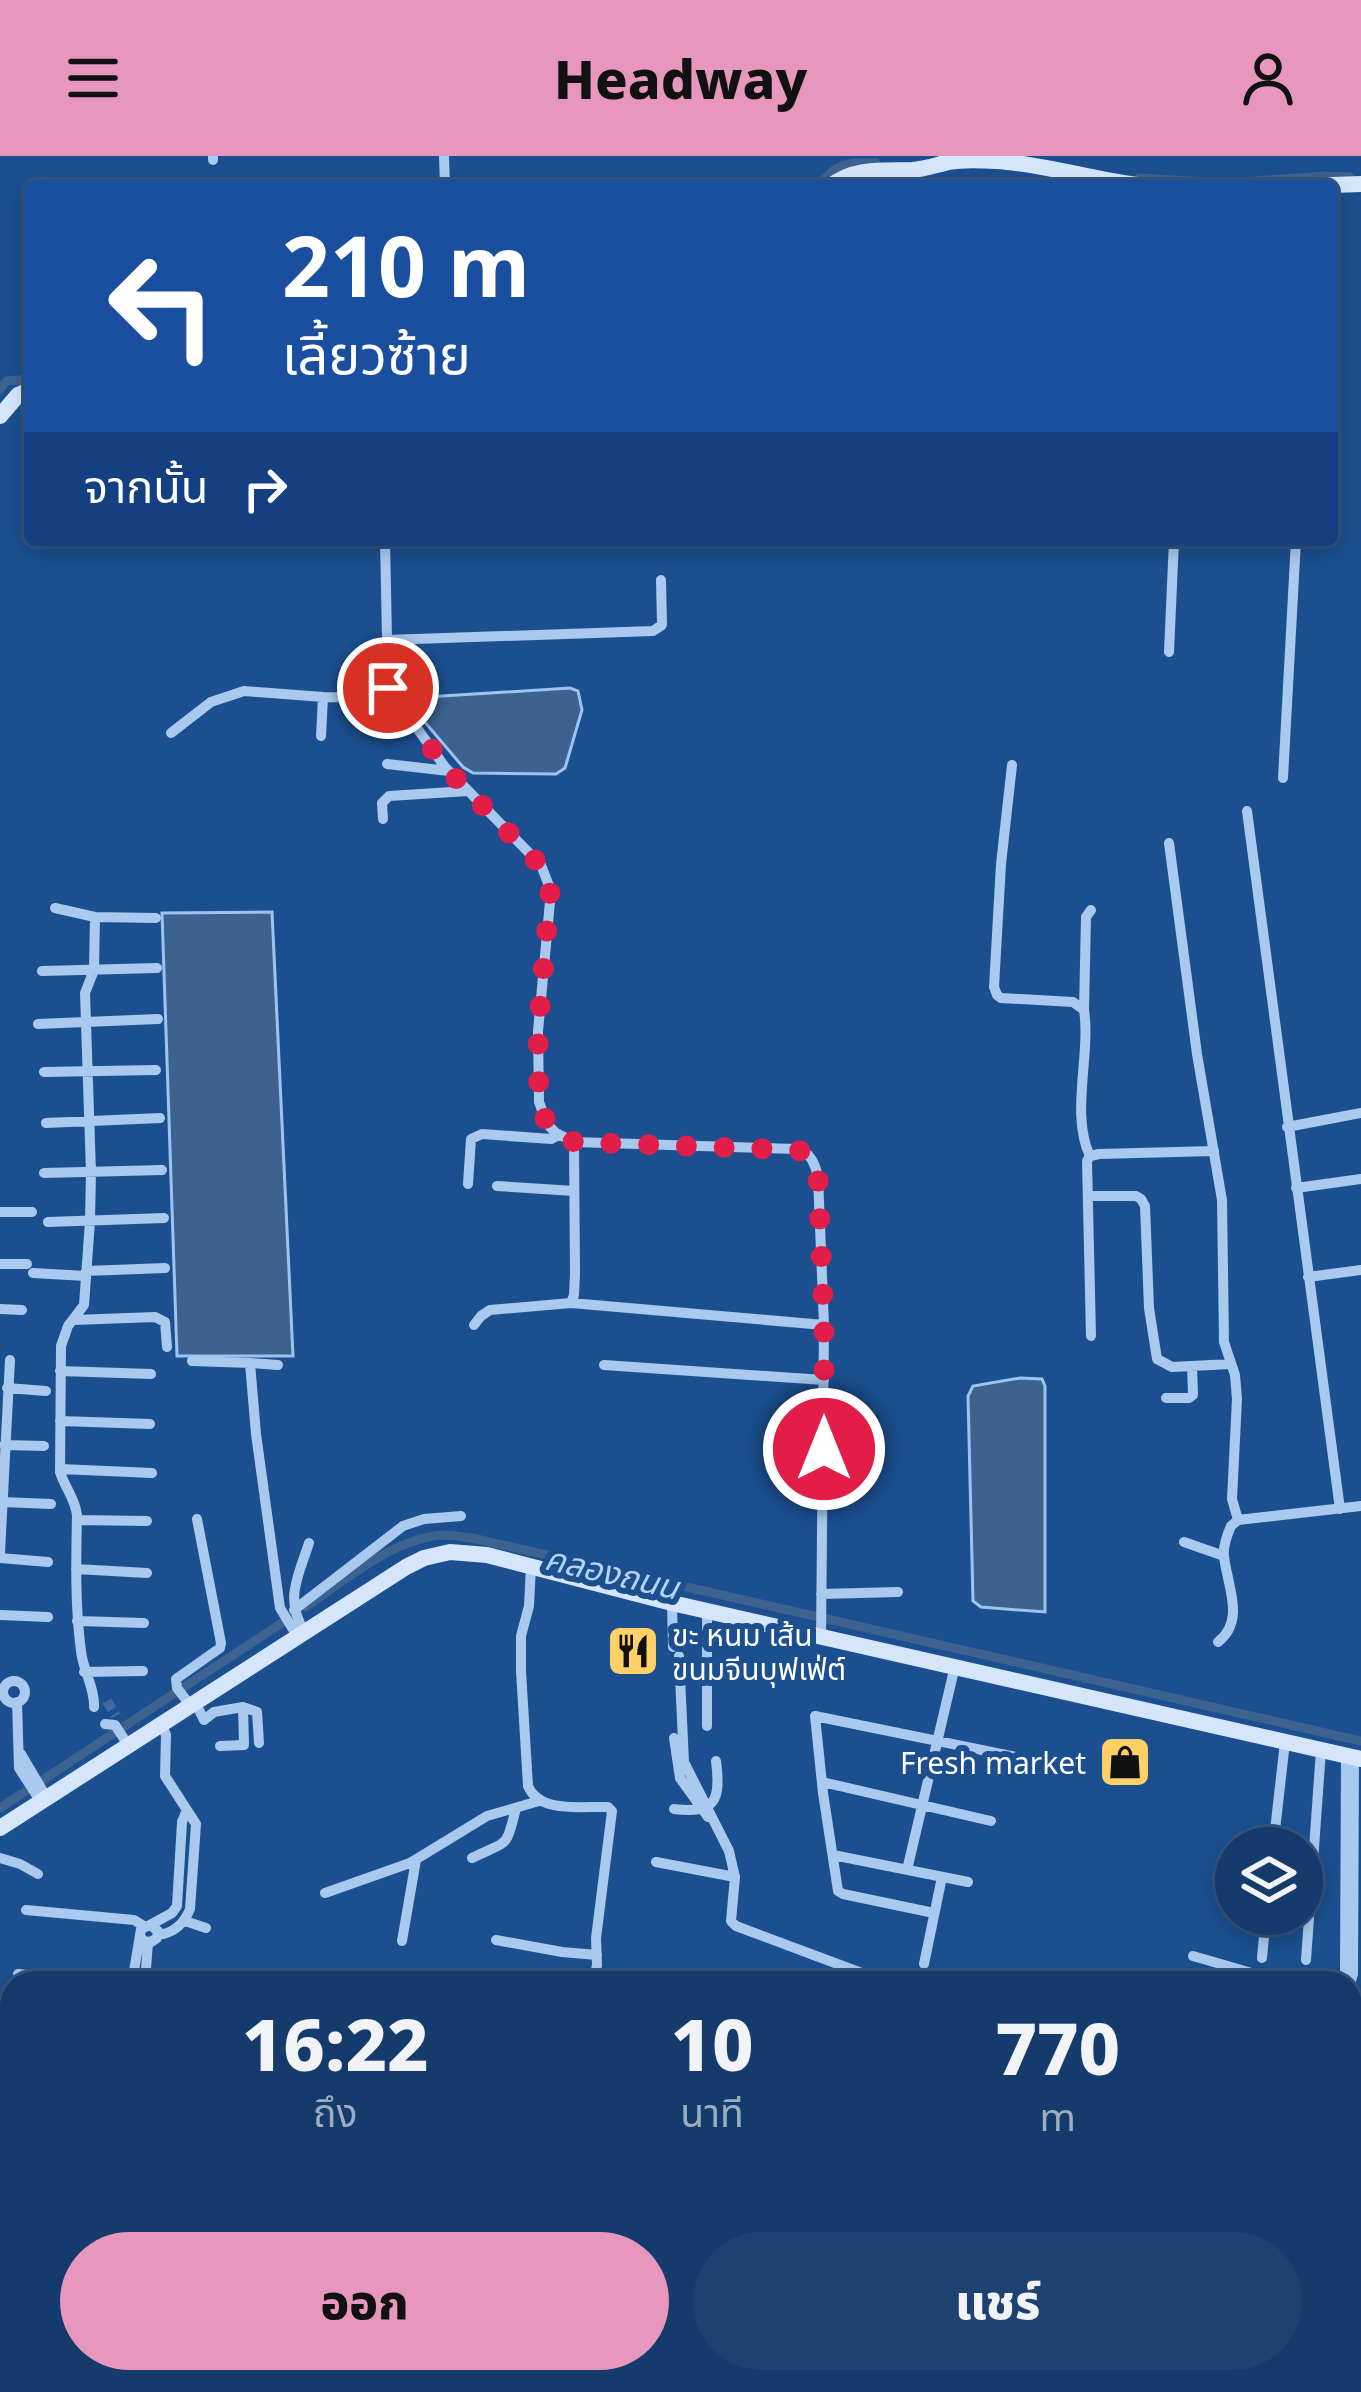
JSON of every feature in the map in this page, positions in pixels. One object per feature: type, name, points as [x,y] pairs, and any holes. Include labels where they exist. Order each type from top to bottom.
[{"type":"street","points":[[839,180],[846,175],[960,161],[1000,161],[1052,178]]},
{"type":"street","points":[[0,416],[24,392]]},
{"type":"street","points":[[385,546],[388,688],[448,770],[541,866],[549,881],[538,1031],[539,1102],[547,1124],[574,1142],[804,1151],[814,1163],[824,1324],[821,1632]]},
{"type":"street","points":[[1169,652],[1174,546]]},
{"type":"street","points":[[1283,778],[1296,546]]},
{"type":"street","points":[[386,640],[653,631],[662,626],[661,580]]},
{"type":"street","points":[[171,733],[211,702],[244,691],[393,698]]},
{"type":"street","points":[[321,736],[323,697]]},
{"type":"street","points":[[387,764],[448,770]]},
{"type":"street","points":[[1012,765],[994,987],[1001,998],[1072,1001],[1084,1010]]},
{"type":"street","points":[[382,819],[382,802],[389,796],[468,791]]},
{"type":"street","points":[[1247,811],[1340,1509]]},
{"type":"street","points":[[1168,843],[1222,1200],[1224,1342],[1237,1399],[1232,1499],[1238,1520]]},
{"type":"street","points":[[55,908],[94,917],[156,917]]},
{"type":"street","points":[[1090,1156],[1083,1126],[1086,917],[1091,910]]},
{"type":"street","points":[[94,917],[94,970],[85,993],[90,1221],[84,1305],[61,1346],[60,1469],[75,1498],[77,1622],[84,1672],[98,1702]]},
{"type":"street","points":[[42,971],[157,968]]},
{"type":"street","points":[[38,1024],[158,1019]]},
{"type":"street","points":[[44,1072],[156,1070]]},
{"type":"street","points":[[1287,1127],[1361,1113]]},
{"type":"street","points":[[46,1123],[160,1118]]},
{"type":"street","points":[[468,1184],[474,1136],[551,1139],[560,1135]]},
{"type":"street","points":[[571,1303],[574,1142]]},
{"type":"street","points":[[1090,1156],[1214,1151]]},
{"type":"street","points":[[1090,1156],[1091,1336]]},
{"type":"street","points":[[44,1173],[162,1170]]},
{"type":"street","points":[[1296,1188],[1361,1179]]},
{"type":"street","points":[[497,1186],[574,1191]]},
{"type":"street","points":[[1088,1196],[1141,1198],[1147,1221],[1149,1308],[1157,1359],[1172,1366],[1230,1364]]},
{"type":"street","points":[[0,1212],[32,1212]]},
{"type":"street","points":[[48,1222],[164,1217]]},
{"type":"street","points":[[0,1264],[86,1274],[164,1268]]},
{"type":"street","points":[[1308,1276],[1361,1270]]},
{"type":"street","points":[[474,1325],[490,1310],[571,1303],[824,1324]]},
{"type":"street","points":[[0,1309],[22,1310]]},
{"type":"street","points":[[74,1319],[155,1317],[165,1322],[167,1347]]},
{"type":"street","points":[[10,1360],[0,1556],[48,1562]]},
{"type":"street","points":[[192,1361],[278,1364]]},
{"type":"street","points":[[250,1363],[272,1562],[299,1631]]},
{"type":"street","points":[[604,1365],[824,1381]]},
{"type":"street","points":[[1166,1397],[1192,1395],[1192,1366]]},
{"type":"street","points":[[60,1371],[151,1374]]},
{"type":"street","points":[[7,1388],[46,1391]]},
{"type":"street","points":[[60,1421],[150,1424]]},
{"type":"street","points":[[4,1444],[44,1447]]},
{"type":"street","points":[[60,1469],[152,1472]]},
{"type":"street","points":[[2,1502],[51,1504]]},
{"type":"street","points":[[1218,1642],[1232,1629],[1234,1617],[1224,1556],[1228,1531],[1238,1520],[1361,1506]]},
{"type":"street","points":[[290,1614],[404,1526],[461,1516]]},
{"type":"street","points":[[197,1519],[220,1648],[179,1674],[177,1688],[204,1720],[214,1712],[243,1707],[257,1712],[259,1743]]},
{"type":"street","points":[[77,1520],[147,1521]]},
{"type":"street","points":[[1184,1542],[1224,1556]]},
{"type":"street","points":[[290,1614],[309,1544]]},
{"type":"street","points":[[1,1824],[406,1567],[450,1552],[487,1555],[675,1604],[821,1632],[1354,1758],[1347,1971]]},
{"type":"street","points":[[531,1566],[521,1671],[528,1786],[538,1802]]},
{"type":"street","points":[[76,1569],[147,1573]]},
{"type":"street","points":[[821,1599],[898,1592]]},
{"type":"street","points":[[675,1604],[677,1708],[684,1762],[729,1851],[735,1877],[731,1921],[846,1971]]},
{"type":"street","points":[[707,1611],[707,1726]]},
{"type":"street","points":[[0,1615],[49,1618]]},
{"type":"street","points":[[77,1622],[144,1623]]},
{"type":"street","points":[[908,1870],[955,1666]]},
{"type":"street","points":[[84,1672],[143,1671]]},
{"type":"street","points":[[3,1680],[5,1697],[17,1702],[20,1753],[42,1796]]},
{"type":"street","points":[[220,1746],[244,1744],[243,1707]]},
{"type":"street","points":[[934,1913],[843,1894],[836,1886],[815,1716],[1026,1759]]},
{"type":"street","points":[[113,1723],[126,1742]]},
{"type":"street","points":[[26,1910],[134,1920],[148,1933],[169,1934],[185,1921],[190,1909],[196,1824],[165,1776],[166,1735],[161,1723]]},
{"type":"street","points":[[1276,1827],[1285,1742]]},
{"type":"street","points":[[1306,1960],[1322,1750]]},
{"type":"street","points":[[674,1809],[705,1808],[718,1790],[716,1761]]},
{"type":"street","points":[[822,1782],[991,1821]]},
{"type":"street","points":[[325,1893],[416,1860],[487,1816],[538,1802],[608,1807],[612,1810],[595,1971]]},
{"type":"street","points":[[472,1858],[504,1845],[516,1808]]},
{"type":"street","points":[[135,1971],[148,1933],[177,1906],[182,1822],[188,1810]]},
{"type":"street","points":[[833,1855],[968,1882]]},
{"type":"street","points":[[0,1858],[38,1874]]},
{"type":"street","points":[[402,1941],[416,1860]]},
{"type":"street","points":[[656,1862],[735,1877]]},
{"type":"street","points":[[924,1964],[941,1877]]},
{"type":"street","points":[[185,1921],[206,1928]]},
{"type":"street","points":[[146,1971],[148,1933]]},
{"type":"street","points":[[1262,1958],[1264,1935]]},
{"type":"street","points":[[496,1940],[597,1955]]},
{"type":"street","points":[[1193,1955],[1246,1971]]},
{"type":"water","points":[[578,691],[582,710],[565,768],[556,774],[473,773],[412,707],[411,698]]},
{"type":"water","points":[[272,912],[293,1356],[177,1356],[162,913]]},
{"type":"water","points":[[1042,1379],[1045,1386],[1045,1612],[981,1607],[973,1601],[968,1396],[973,1386]]},
{"type":"waterway","points":[[824,180],[843,166],[876,163]]},
{"type":"waterway","points":[[1268,180],[1350,177]]},
{"type":"waterway","points":[[1139,178],[1173,180]]},
{"type":"waterway","points":[[0,389],[7,381],[24,380]]},
{"type":"waterway","name":"คลองถนน","points":[[305,1607],[388,1552],[424,1538],[457,1536],[1361,1741]]},
{"type":"waterway","name":"คลองถนน","points":[[0,1808],[291,1617]]},
{"type":"tunnel","points":[[107,1701],[116,1716]]},
{"type":"place","name":"ขะ หนม เส้น ขนมจีนบุฟเฟ่ต์","points":[[633,1651]]},
{"type":"place","name":"Fresh market","points":[[1125,1762]]},
{"type":"route","points":[[388,688],[445,767],[541,866],[549,881],[538,1031],[539,1102],[547,1124],[574,1142],[796,1150],[804,1151],[814,1163],[824,1324],[824,1449]]}]
